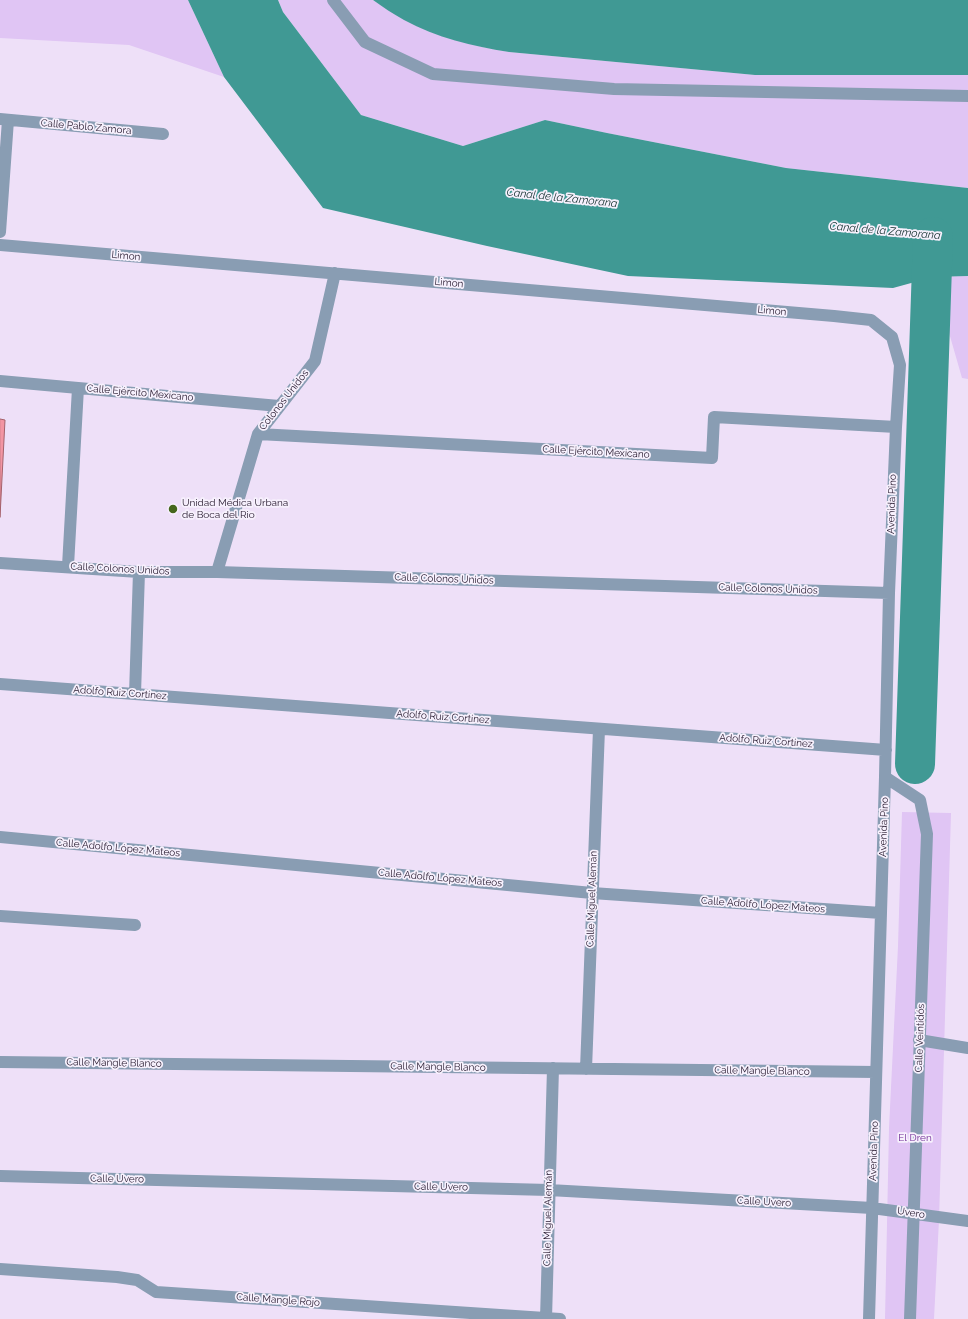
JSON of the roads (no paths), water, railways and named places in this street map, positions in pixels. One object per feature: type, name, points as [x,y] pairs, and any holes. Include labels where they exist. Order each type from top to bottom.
[{"type":"street","points":[[333,0],[365,42],[432,74],[614,89],[968,96]]},
{"type":"street","name":"Calle Pablo Zamora","points":[[0,232],[4,119],[163,134]]},
{"type":"street","name":"Limon","points":[[0,245],[834,316],[871,320],[892,337]]},
{"type":"street","name":"Colonos Unidos","points":[[217,572],[258,434],[315,361],[336,273]]},
{"type":"street","name":"Avenida Pino","points":[[869,1319],[877,1208],[876,1072],[886,777],[889,593],[900,365],[892,337]]},
{"type":"street","name":"Calle Ejército Mexicano","points":[[0,381],[279,406]]},
{"type":"street","points":[[68,566],[78,388]]},
{"type":"street","name":"Calle Ejército Mexicano","points":[[258,434],[712,458],[714,417],[896,428]]},
{"type":"street","name":"Calle Colonos Unidos","points":[[0,563],[68,566],[139,572],[217,572],[889,593]]},
{"type":"street","points":[[135,694],[139,572]]},
{"type":"street","name":"Adolfo Ruiz Cortinez","points":[[0,684],[886,750]]},
{"type":"street","name":"Calle Miguel Alemán","points":[[586,1069],[599,729]]},
{"type":"street","name":"Calle Veintidós","points":[[886,777],[920,800],[926,834],[910,1319]]},
{"type":"street","name":"Calle Adolfo López Mateos","points":[[0,837],[592,893],[881,913]]},
{"type":"street","points":[[0,916],[135,926]]},
{"type":"street","points":[[919,1040],[968,1048]]},
{"type":"street","name":"Calle Mangle Blanco","points":[[0,1062],[876,1072]]},
{"type":"street","name":"Calle Miguel Alemán","points":[[546,1318],[552,1068]]},
{"type":"street","name":"Calle Uvero","points":[[0,1176],[549,1190],[877,1208]]},
{"type":"street","name":"Uvero","points":[[877,1208],[968,1221]]},
{"type":"street","name":"Calle Mangle Rojo","points":[[0,1269],[117,1277],[137,1280],[156,1292],[560,1319]]},
{"type":"water","name":"Canal de la Zamorana","points":[[188,0],[278,0],[283,12],[361,115],[463,146],[545,120],[786,168],[968,188],[968,276],[933,277],[893,288],[628,276],[487,246],[323,208],[224,77]]},
{"type":"water","points":[[373,0],[968,0],[968,75],[755,75],[509,52],[468,44],[429,32],[400,18]]},
{"type":"waterway","name":"Canal de la Zamorana","points":[[915,764],[933,237]]},
{"type":"place","name":"Unidad Médica Urbana de Boca del Rio","points":[[173,509]]},
{"type":"park label","name":"El Dren","points":[[915,1138]]}]
